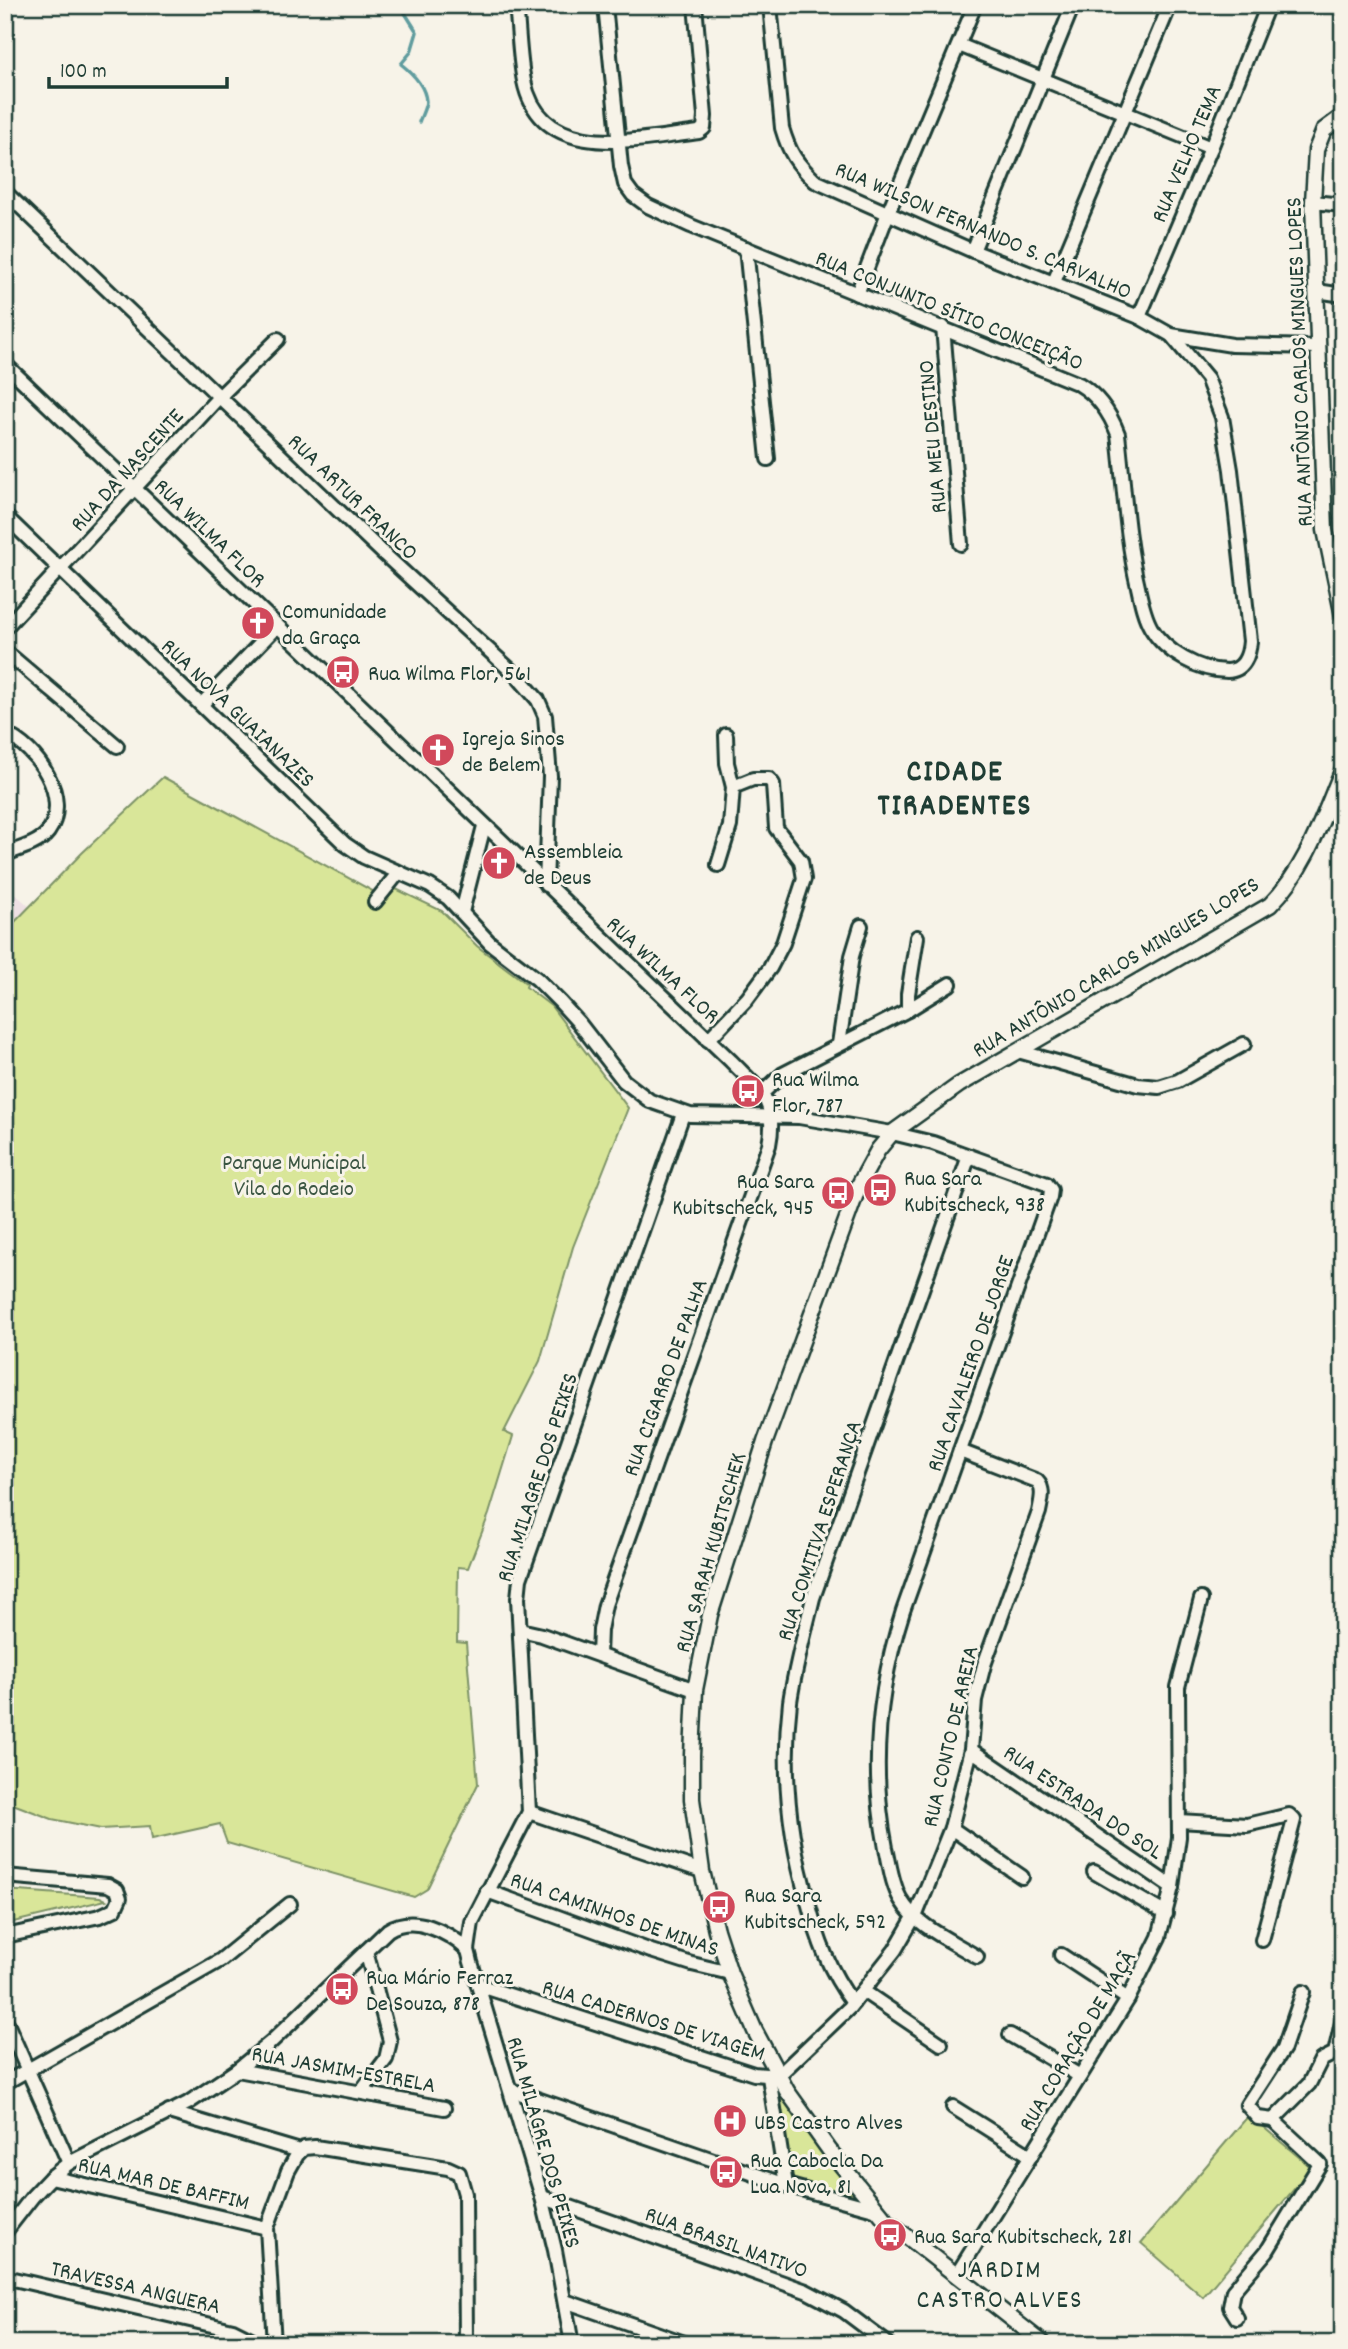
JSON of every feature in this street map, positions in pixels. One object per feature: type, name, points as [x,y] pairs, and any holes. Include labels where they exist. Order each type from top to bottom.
[{"type":"street","points":[[516,5],[524,82],[533,104],[548,123],[563,134],[618,141],[699,132],[704,128],[695,5]]},
{"type":"street","name":"RUA CONJUNTO SÍTIO CONCEIÇÃO","points":[[606,5],[618,141],[625,184],[633,195],[648,206],[746,248],[1079,384],[1100,401],[1112,418],[1118,434],[1131,559],[1150,627],[1160,642],[1179,656],[1196,664],[1227,671],[1237,669],[1244,663],[1249,653],[1250,641],[1227,443],[1222,417],[1207,378],[1171,335]]},
{"type":"street","name":"RUA WILSON FERNANDO S. CARVALHO","points":[[770,5],[782,128],[788,148],[798,165],[815,181],[973,251],[1139,317],[1171,335],[1232,345],[1318,346]]},
{"type":"street","points":[[857,294],[975,5]]},
{"type":"street","points":[[973,251],[1073,5]]},
{"type":"street","points":[[1054,282],[1170,5]]},
{"type":"street","name":"RUA VELHO TEMA","points":[[1139,317],[1268,5]]},
{"type":"street","points":[[959,45],[1211,148]]},
{"type":"street","name":"RUA ANTÔNIO CARLOS MINGUES LOPES","points":[[1343,116],[1324,130],[1316,150],[1313,202],[1325,530],[1343,616]]},
{"type":"street","name":"RUA ARTUR FRANCO","points":[[5,192],[518,677],[538,700],[545,716],[550,776],[546,885]]},
{"type":"street","points":[[1313,202],[1343,205]]},
{"type":"street","points":[[746,248],[768,459]]},
{"type":"street","points":[[1317,291],[1343,295]]},
{"type":"street","name":"RUA MEU DESTINO","points":[[943,327],[961,544]]},
{"type":"street","name":"RUA DA NASCENTE","points":[[5,628],[137,489],[219,397],[278,339]]},
{"type":"street","name":"RUA WILMA FLOR","points":[[5,364],[708,1040],[761,1094],[772,1115]]},
{"type":"street","name":"RUA NOVA GUAIANAZES","points":[[5,516],[345,844],[364,857],[438,891],[462,912],[490,943],[537,979],[560,1002],[624,1081],[650,1101],[683,1114]]},
{"type":"street","points":[[202,704],[277,626]]},
{"type":"street","points":[[5,651],[117,747]]},
{"type":"street","points":[[5,734],[18,739],[46,769],[54,801],[53,818],[47,833],[39,840],[5,854]]},
{"type":"street","points":[[718,866],[730,826],[733,787],[727,763],[726,735]]},
{"type":"street","name":"RUA ANTÔNIO CARLOS MINGUES LOPES","points":[[892,1133],[959,1085],[1270,905],[1287,888],[1300,866],[1343,769]]},
{"type":"street","points":[[708,1040],[747,999],[770,968],[783,943],[804,879],[801,861],[776,828],[772,781],[766,777],[752,779],[733,787]]},
{"type":"street","points":[[462,912],[484,826]]},
{"type":"street","points":[[376,902],[399,872]]},
{"type":"street","points":[[839,1044],[852,956],[861,926]]},
{"type":"street","points":[[908,1010],[917,937]]},
{"type":"street","points":[[761,1094],[783,1074],[908,1010],[950,984]]},
{"type":"street","points":[[1018,1051],[1138,1086],[1159,1087],[1178,1081],[1244,1044]]},
{"type":"street","name":"RUA CAVALEIRO DE JORGE","points":[[683,1114],[799,1117],[892,1133],[933,1143],[1039,1180],[1051,1190],[895,1638],[886,1673],[876,1753],[878,1791],[885,1842],[895,1885],[901,1900],[915,1916]]},
{"type":"street","name":"RUA MILAGRE DOS PEIXES","points":[[572,2344],[542,2197],[468,1950],[472,1922],[528,1812],[519,1587],[523,1570],[683,1114]]},
{"type":"street","name":"RUA CIGARRO DE PALHA","points":[[599,1655],[605,1605],[768,1145],[772,1115]]},
{"type":"street","name":"RUA SARAH KUBITSCHEK","points":[[892,1133],[868,1166],[860,1183],[765,1442],[713,1602],[695,1690],[692,1799],[702,1871],[716,1930],[730,1973],[773,2076],[886,2220],[1044,2344]]},
{"type":"street","name":"RUA COMITIVA ESPERANÇA","points":[[853,2003],[837,1982],[827,1962],[800,1874],[787,1786],[790,1703],[813,1598],[970,1156]]},
{"type":"street","name":"RUA CONTO DE AREIA","points":[[773,2076],[853,2003],[895,1950],[915,1916],[951,1828],[971,1750],[975,1700],[984,1665],[1039,1511],[1042,1494],[1041,1485],[1037,1481],[960,1451]]},
{"type":"street","name":"RUA CORAÇÃO DE MAÇÃ","points":[[956,2276],[1128,1998],[1150,1958],[1166,1914],[1172,1887],[1179,1821],[1178,1687],[1201,1599]]},
{"type":"street","points":[[520,1630],[542,1635],[695,1690]]},
{"type":"street","name":"RUA ESTRADA DO SOL","points":[[971,1750],[1172,1887]]},
{"type":"street","points":[[528,1812],[702,1871]]},
{"type":"street","points":[[1179,1821],[1247,1825],[1289,1815],[1294,1820],[1262,1940]]},
{"type":"street","points":[[951,1828],[1022,1877]]},
{"type":"street","points":[[1094,1871],[1166,1914]]},
{"type":"street","points":[[5,1876],[108,1885],[117,1890],[121,1898],[115,1909],[100,1916],[5,1936]]},
{"type":"street","name":"RUA CAMINHOS DE MINAS","points":[[487,1891],[651,1951],[730,1973]]},
{"type":"street","points":[[5,2083],[220,1960],[290,1905]]},
{"type":"street","points":[[915,1916],[977,1957]]},
{"type":"street","points":[[5,2232],[51,2177],[69,2163],[188,2103],[237,2070],[271,2042],[398,1923],[411,1922],[432,1928],[468,1950]]},
{"type":"street","points":[[361,2092],[386,2059],[390,2041],[366,1951]]},
{"type":"street","points":[[1061,1955],[1128,1998]]},
{"type":"street","name":"RUA CADERNOS DE VIAGEM","points":[[478,1985],[754,2074],[773,2076]]},
{"type":"street","points":[[863,1991],[941,2044]]},
{"type":"street","points":[[1237,2318],[1230,2307],[1233,2291],[1266,2251],[1320,2164],[1273,2120],[1258,2118],[1247,2105],[1284,2048],[1303,1992]]},
{"type":"street","points":[[1273,2120],[1309,2084],[1321,2060],[1335,2053],[1343,2018]]},
{"type":"street","points":[[5,2019],[69,2163]]},
{"type":"street","points":[[1010,2035],[1080,2076]]},
{"type":"street","name":"RUA JASMIM-ESTRELA","points":[[237,2070],[444,2108]]},
{"type":"street","points":[[773,2076],[786,2186]]},
{"type":"street","points":[[510,2090],[786,2186],[878,2210]]},
{"type":"street","points":[[953,2107],[1031,2156]]},
{"type":"street","points":[[169,2112],[300,2151],[315,2147],[448,2168],[459,2173],[465,2194],[466,2344]]},
{"type":"street","points":[[274,2344],[267,2228],[288,2171],[300,2151]]},
{"type":"street","name":"RUA MAR DE BAFFIM","points":[[51,2177],[267,2228]]},
{"type":"street","name":"RUA BRASIL NATIVO","points":[[542,2197],[806,2291],[844,2311],[888,2344]]},
{"type":"street","name":"TRAVESSA ANGUERA","points":[[5,2277],[233,2330],[255,2344]]},
{"type":"street","points":[[565,2301],[663,2340],[687,2344]]},
{"type":"shaded area","points":[[5,885],[30,907],[5,932]]},
{"type":"green space","name":"Parque Municipal Vila do Rodeio","points":[[163,777],[387,899],[396,889],[442,911],[477,946],[551,1006],[628,1108],[573,1247],[540,1361],[504,1432],[513,1436],[489,1514],[468,1568],[458,1567],[457,1642],[466,1643],[478,1784],[427,1889],[414,1897],[227,1843],[220,1824],[152,1839],[150,1826],[101,1829],[52,1819],[5,1801],[5,932],[82,853]]},
{"type":"green space","points":[[5,1890],[100,1897],[106,1900],[5,1924]]},
{"type":"green space","points":[[773,2084],[860,2200],[790,2181]]},
{"type":"green space","points":[[1249,2115],[1312,2168],[1203,2297],[1141,2243]]},
{"type":"waterway","points":[[400,5],[417,32],[411,52],[401,64],[417,80],[425,95],[426,103],[419,122]]},
{"type":"place","name":"Comunidade da Graça","points":[[258,623]]},
{"type":"place","name":"Rua Wilma Flor, 561","points":[[343,672]]},
{"type":"place","name":"Igreja Sinos de Belem","points":[[438,750]]},
{"type":"place","name":"Assembleia de Deus","points":[[499,863]]},
{"type":"place","name":"Rua Wilma Flor, 787","points":[[748,1091]]},
{"type":"place","name":"Rua Sara Kubitscheck, 938","points":[[880,1190]]},
{"type":"place","name":"Rua Sara Kubitscheck, 945","points":[[838,1193]]},
{"type":"place","name":"Rua Sara Kubitscheck, 592","points":[[719,1907]]},
{"type":"place","name":"Rua Mário Ferraz De Souza, 878","points":[[342,1989]]},
{"type":"place","name":"UBS Castro Alves","points":[[730,2121]]},
{"type":"place","name":"Rua Cabocla Da Lua Nova, 81","points":[[726,2172]]},
{"type":"place","name":"Rua Sara Kubitscheck, 281","points":[[890,2235]]},
{"type":"district","name":"CIDADE TIRADENTES","points":[[955,787]]},
{"type":"district","name":"JARDIM CASTRO ALVES","points":[[1000,2283]]}]
